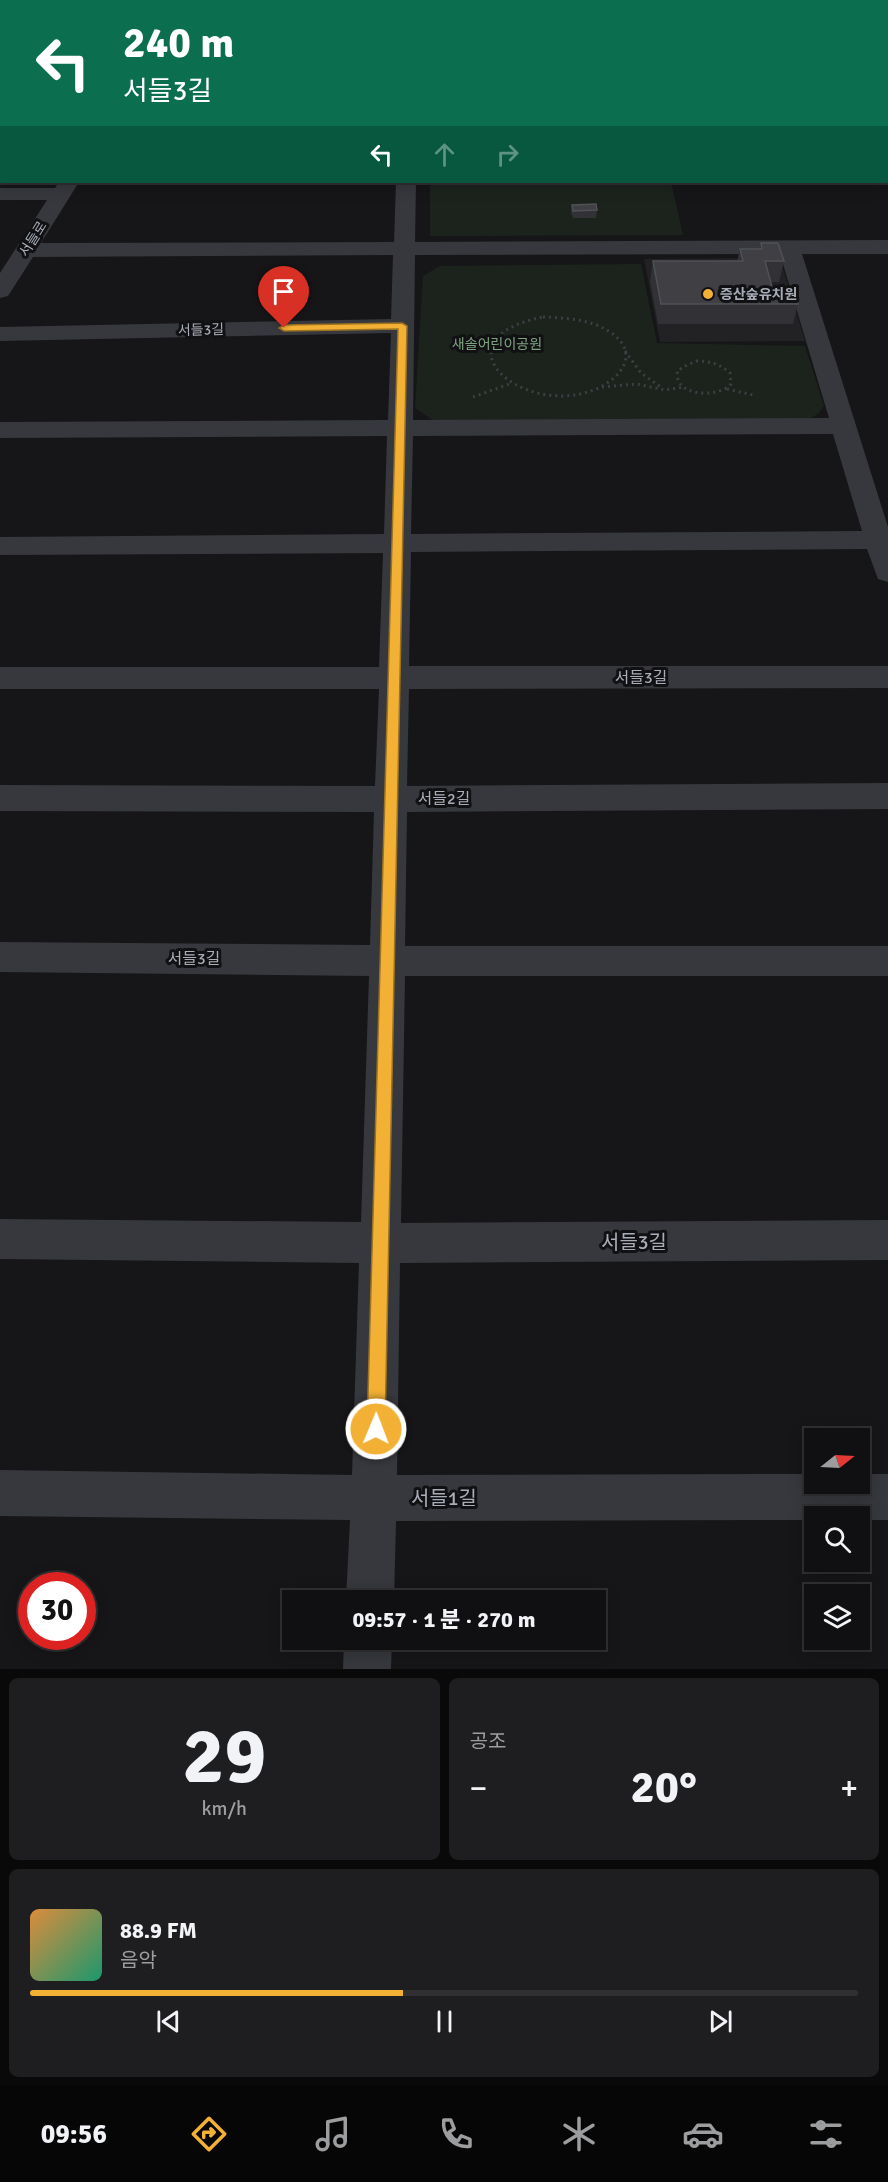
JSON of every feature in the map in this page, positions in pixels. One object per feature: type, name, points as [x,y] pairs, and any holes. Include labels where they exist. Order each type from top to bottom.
[{"type":"street","points":[[370,1590],[375,1498],[406,183]]},
{"type":"street","name":"서들로","points":[[0,194],[65,188]]},
{"type":"street","name":"서들로","points":[[2,286],[65,188]]},
{"type":"street","points":[[789,247],[888,572]]},
{"type":"street","points":[[26,250],[888,247]]},
{"type":"street","name":"서들3길","points":[[0,334],[402,326]]},
{"type":"street","points":[[0,430],[400,430],[843,426]]},
{"type":"street","points":[[0,546],[879,540]]},
{"type":"street","name":"서들3길","points":[[0,678],[888,677]]},
{"type":"street","name":"서들2길","points":[[0,798],[391,800],[888,796]]},
{"type":"street","name":"서들3길","points":[[0,957],[387,961],[888,961]]},
{"type":"street","name":"서들3길","points":[[0,1239],[381,1243],[888,1240]]},
{"type":"street","name":"서들1길","points":[[0,1493],[375,1498],[888,1497]]},
{"type":"street","points":[[367,1669],[368,1650]]},
{"type":"path","points":[[665,390],[641,373],[616,338],[602,327],[584,320],[564,317],[533,319],[507,328],[496,338],[491,350],[492,362],[500,374],[514,384],[534,392],[558,396],[581,394],[602,387],[637,384],[665,390],[684,387],[711,394],[727,389],[732,379],[730,373],[718,364],[694,361],[686,363],[677,372],[679,382],[684,387]]},
{"type":"path","points":[[602,387],[617,377],[625,364],[624,351]]},
{"type":"shaded area","points":[[780,258],[805,341],[660,342],[644,259]]},
{"type":"green space","points":[[430,183],[671,183],[683,235],[430,236]]},
{"type":"green space","name":"새솔어린이공원","points":[[641,264],[657,343],[805,346],[824,406],[819,413],[808,420],[434,421],[415,408],[423,276],[440,266]]},
{"type":"building","points":[[596,204],[597,210],[573,211],[572,205]]},
{"type":"building","points":[[761,243],[778,243],[784,261],[765,261],[772,287],[793,287],[798,304],[661,304],[653,261],[743,261],[740,249],[762,249]]},
{"type":"place","name":"증산숲유치원","points":[[708,294]]},
{"type":"route","points":[[284,328],[402,326],[376,1429]]}]
